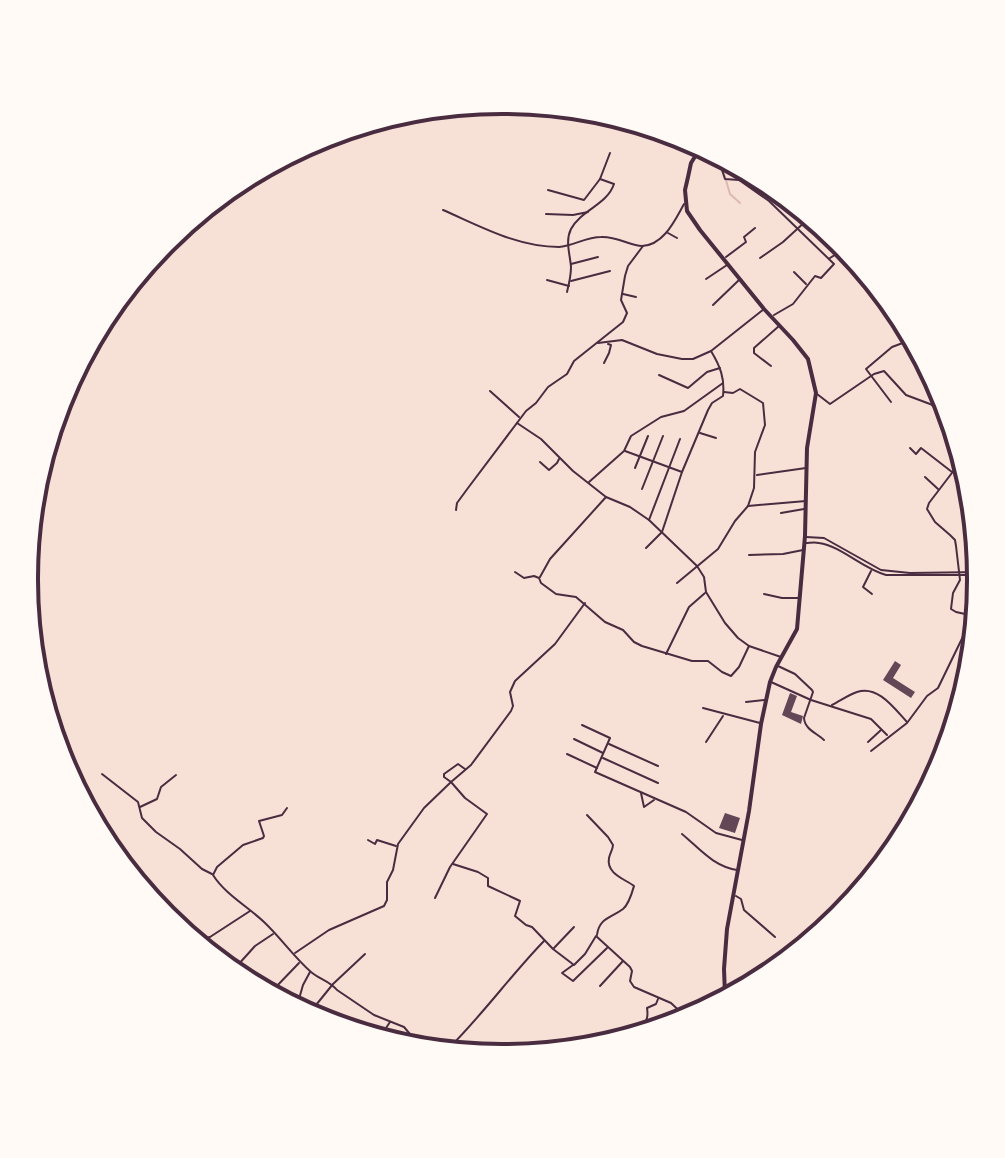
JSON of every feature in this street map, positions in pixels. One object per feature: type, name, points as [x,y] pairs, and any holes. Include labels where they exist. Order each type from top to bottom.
[{"type":"highway","points":[[695,156],[685,190],[687,211],[764,309],[808,359],[816,393],[809,428],[805,540],[797,629],[770,682],[761,724],[725,950],[725,987]]},
{"type":"street","points":[[548,190],[584,200],[600,179],[610,153]]},
{"type":"street","points":[[723,171],[727,179],[737,179],[769,201],[834,264],[821,278],[815,276],[790,307],[772,316]]},
{"type":"street","points":[[567,292],[570,264],[568,236],[578,220],[607,197],[614,184],[600,179]]},
{"type":"street","points":[[456,510],[457,503],[520,418],[548,387],[567,374],[574,361],[621,326],[627,313],[621,300],[628,266],[643,246],[657,241],[667,232],[685,202]]},
{"type":"street","points":[[443,210],[505,238],[534,245],[568,246],[597,237],[616,238],[643,246]]},
{"type":"street","points":[[546,214],[589,212]]},
{"type":"street","points":[[572,228],[573,215]]},
{"type":"street","points":[[760,258],[802,224]]},
{"type":"street","points":[[724,258],[746,242],[744,237],[755,228]]},
{"type":"street","points":[[667,232],[677,238]]},
{"type":"street","points":[[829,259],[835,255]]},
{"type":"street","points":[[570,264],[598,257]]},
{"type":"street","points":[[706,279],[728,264]]},
{"type":"street","points":[[547,280],[569,284],[610,271]]},
{"type":"street","points":[[794,272],[807,285]]},
{"type":"street","points":[[713,305],[740,279]]},
{"type":"street","points":[[622,294],[636,297]]},
{"type":"street","points":[[597,343],[622,340],[657,354],[693,359],[711,351],[764,309]]},
{"type":"street","points":[[771,366],[754,353],[754,348],[780,325]]},
{"type":"street","points":[[604,363],[611,345],[606,343]]},
{"type":"street","points":[[891,402],[866,369],[892,347],[903,343]]},
{"type":"street","points":[[646,548],[662,532],[698,432],[712,403],[720,399],[724,392],[721,367],[711,351]]},
{"type":"street","points":[[659,375],[688,388],[707,372],[721,367]]},
{"type":"street","points":[[816,393],[830,404],[870,376],[884,371],[906,395],[934,406]]},
{"type":"street","points":[[588,483],[624,451],[631,436],[661,417],[684,411],[724,383]]},
{"type":"street","points":[[677,583],[718,549],[748,506],[754,488],[755,452],[765,425],[763,403],[740,389],[733,393],[724,392]]},
{"type":"street","points":[[490,391],[520,418]]},
{"type":"street","points":[[517,423],[541,439],[606,497],[630,507],[649,520],[697,566],[704,577],[706,592],[738,638],[749,646],[781,657]]},
{"type":"street","points":[[698,432],[716,438]]},
{"type":"street","points":[[635,468],[648,436]]},
{"type":"street","points":[[642,489],[663,436]]},
{"type":"street","points":[[649,520],[680,439]]},
{"type":"street","points":[[910,448],[916,454],[921,448],[952,472],[927,509],[935,522],[955,540],[960,574],[951,609],[965,615]]},
{"type":"street","points":[[624,451],[682,472]]},
{"type":"street","points":[[540,462],[549,470],[560,458]]},
{"type":"street","points":[[756,476],[807,467]]},
{"type":"street","points":[[925,477],[939,490]]},
{"type":"street","points":[[539,578],[550,559],[606,497]]},
{"type":"street","points":[[748,506],[807,501]]},
{"type":"street","points":[[781,513],[806,509]]},
{"type":"street","points":[[805,540],[831,547],[881,570],[967,574]]},
{"type":"street","points":[[749,555],[783,554],[804,549]]},
{"type":"street","points":[[872,568],[863,587],[872,594]]},
{"type":"street","points":[[515,572],[524,578],[539,578],[556,594],[576,597],[605,622],[623,630],[634,642],[692,661],[708,661],[731,676],[749,646]]},
{"type":"street","points":[[666,654],[689,607],[706,592]]},
{"type":"street","points":[[764,594],[801,598]]},
{"type":"street","points":[[294,955],[329,930],[384,906],[387,882],[393,870],[397,847],[405,832],[424,808],[466,770],[511,711],[510,692],[515,681],[555,644],[585,603]]},
{"type":"street","points":[[871,751],[907,723],[942,681],[963,636]]},
{"type":"street","points":[[777,665],[795,674],[812,690],[804,723],[824,740]]},
{"type":"street","points":[[770,682],[811,700],[871,719],[888,736]]},
{"type":"street","points":[[829,706],[857,692],[870,692],[887,701],[907,723]]},
{"type":"street","points":[[746,702],[766,700]]},
{"type":"street","points":[[703,708],[761,724]]},
{"type":"street","points":[[706,742],[723,715]]},
{"type":"street","points":[[582,725],[610,738],[595,772],[686,812],[716,833],[743,840]]},
{"type":"street","points":[[868,742],[882,729]]},
{"type":"street","points":[[574,739],[604,753]]},
{"type":"street","points":[[608,743],[658,766]]},
{"type":"street","points":[[567,754],[597,768]]},
{"type":"street","points":[[602,758],[658,783]]},
{"type":"street","points":[[435,898],[453,864],[487,814],[444,777],[458,764],[466,770]]},
{"type":"street","points":[[102,774],[138,802],[142,818],[156,832],[213,875],[232,896],[265,923],[310,971],[333,984],[368,1012],[407,1029],[411,1035]]},
{"type":"street","points":[[139,807],[157,799],[161,787],[176,775]]},
{"type":"street","points":[[641,793],[644,807],[655,799]]},
{"type":"street","points":[[213,875],[217,867],[243,845],[263,838],[259,821],[282,815],[287,808]]},
{"type":"street","points":[[587,815],[613,845],[609,859],[611,869],[634,886],[627,906],[602,922],[585,954],[562,973],[573,981],[608,948]]},
{"type":"street","points":[[682,834],[712,860],[726,868],[738,870]]},
{"type":"street","points":[[368,840],[375,844],[377,840],[382,840],[397,847]]},
{"type":"street","points":[[453,864],[478,872],[488,878],[488,886],[520,901],[515,916],[574,965]]},
{"type":"street","points":[[733,895],[741,898],[744,910],[775,937]]},
{"type":"street","points":[[208,938],[251,911]]},
{"type":"street","points":[[553,949],[574,927]]},
{"type":"street","points":[[240,962],[258,943],[274,933]]},
{"type":"street","points":[[596,936],[632,971],[630,981],[634,987],[678,1009]]},
{"type":"street","points":[[455,1041],[545,940]]},
{"type":"street","points":[[317,1004],[365,954]]},
{"type":"street","points":[[600,986],[623,961]]},
{"type":"street","points":[[278,985],[300,962]]},
{"type":"street","points":[[300,997],[310,971]]},
{"type":"street","points":[[647,1021],[647,1008],[656,1004],[659,998]]},
{"type":"street","points":[[385,1029],[390,1021]]},
{"type":"building","points":[[895,661],[901,665],[893,678],[915,692],[911,698],[883,680]]},
{"type":"building","points":[[790,693],[797,696],[791,712],[803,716],[801,724],[782,715]]},
{"type":"building","points":[[725,813],[740,818],[735,833],[719,828]]},
{"type":"waterway","points":[[723,170],[730,194],[740,203]]}]
